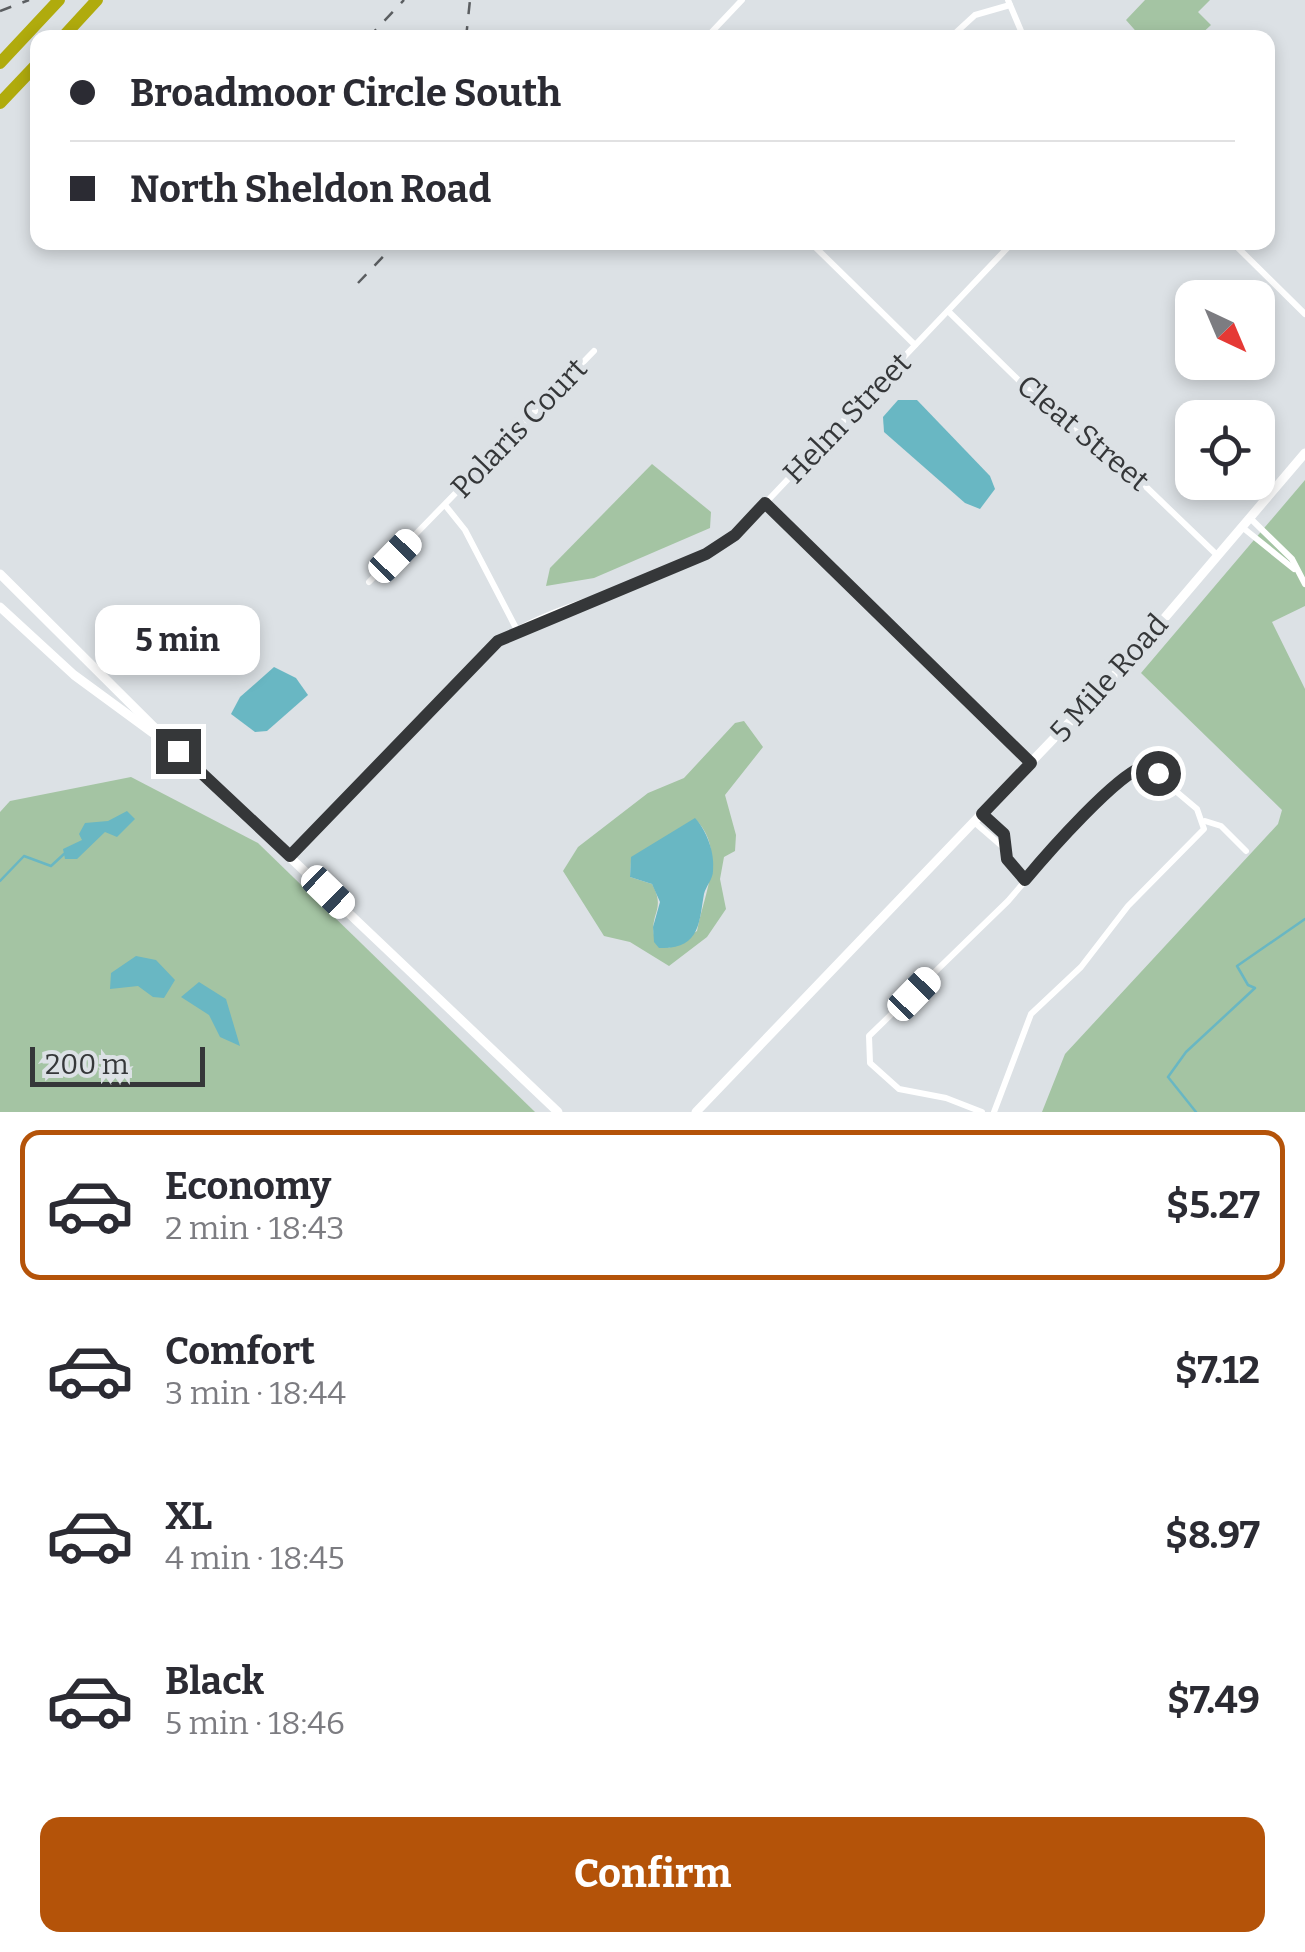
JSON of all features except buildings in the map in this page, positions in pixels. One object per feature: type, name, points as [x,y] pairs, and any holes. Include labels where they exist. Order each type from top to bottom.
[{"type":"highway","points":[[30,30],[59,0]]},
{"type":"highway","points":[[69,30],[94,3]]},
{"type":"highway","points":[[0,62],[30,30]]},
{"type":"highway","points":[[0,103],[30,71]]},
{"type":"main road","name":"5 Mile Road","points":[[696,1112],[1128,661],[1305,453]]},
{"type":"main road","points":[[2,577],[178,751],[558,1112]]},
{"type":"main road","points":[[0,607],[53,656],[178,751]]},
{"type":"main road","points":[[53,656],[65,637]]},
{"type":"street","points":[[714,30],[742,0]]},
{"type":"street","points":[[959,30],[975,15],[1009,2],[1021,30]]},
{"type":"street","points":[[818,250],[915,345]]},
{"type":"street","name":"Helm Street","points":[[290,856],[483,654],[517,630],[706,554],[735,535],[1005,250]]},
{"type":"street","points":[[1240,250],[1305,314]]},
{"type":"street","name":"Cleat Street","points":[[948,311],[1053,414],[1139,480],[1218,556]]},
{"type":"street","name":"Polaris Court","points":[[369,582],[594,350]]},
{"type":"street","points":[[765,503],[1031,763]]},
{"type":"street","points":[[444,505],[465,530],[517,630]]},
{"type":"street","points":[[1250,518],[1292,559],[1305,584]]},
{"type":"street","points":[[1242,527],[1296,570]]},
{"type":"street","points":[[982,1112],[893,1086],[870,1063],[869,1036],[1025,880],[1072,826],[1132,770],[1146,766],[1158,773],[1205,821],[1221,826],[1246,851]]},
{"type":"street","points":[[982,814],[1004,834],[1010,865],[1025,880]]},
{"type":"street","points":[[994,1112],[1030,1014],[1088,959],[1161,870],[1198,838],[1205,821]]},
{"type":"street","points":[[974,822],[1004,848]]},
{"type":"green space","points":[[1145,0],[1210,0],[1198,12],[1211,25],[1206,30],[1135,30],[1126,20]]},
{"type":"green space","points":[[652,464],[711,512],[710,528],[594,578],[546,586],[550,568]]},
{"type":"green space","points":[[1305,480],[1305,606],[1272,622],[1305,689],[1305,1112],[1042,1112],[1065,1054],[1278,824],[1282,810],[1141,673]]},
{"type":"green space","points":[[744,721],[763,747],[725,795],[736,835],[735,851],[724,857],[720,879],[726,909],[707,937],[669,966],[630,942],[604,936],[563,871],[578,847],[648,793],[684,778],[735,723]],"holes":[[[695,819],[710,844],[711,873],[697,931],[669,948],[654,935],[656,892],[652,884],[630,877],[631,861]]]},
{"type":"green space","points":[[131,777],[258,843],[535,1112],[0,1112],[0,812],[10,801]]},
{"type":"water","points":[[898,400],[917,400],[990,476],[995,489],[980,509],[965,503],[884,432],[883,417]]},
{"type":"water","points":[[274,667],[296,678],[308,695],[267,731],[255,732],[231,714],[240,697]]},
{"type":"water","points":[[127,811],[135,819],[117,837],[105,832],[77,859],[65,859],[63,849],[82,840],[79,834],[85,823],[108,821]]},
{"type":"water","points":[[695,818],[709,843],[713,874],[704,894],[699,923],[690,939],[659,948],[654,942],[653,927],[660,902],[652,884],[630,877],[631,857]]},
{"type":"water","points":[[136,956],[156,960],[175,980],[164,998],[153,997],[138,986],[110,989],[111,973]]},
{"type":"water","points":[[199,982],[226,999],[240,1046],[220,1037],[209,1015],[181,997]]},
{"type":"waterway","points":[[0,881],[24,856],[51,866],[64,854]]},
{"type":"waterway","points":[[1196,1112],[1168,1077],[1186,1052],[1255,988],[1248,985],[1237,966],[1305,919]]},
{"type":"railway","points":[[0,11],[29,0]]},
{"type":"railway","points":[[376,30],[404,0]]},
{"type":"railway","points":[[467,30],[470,0]]},
{"type":"railway","points":[[358,283],[389,250]]},
{"type":"route","points":[[178,751],[290,856],[498,641],[526,626],[706,554],[735,535],[765,503],[1031,763],[982,814],[1004,834],[1007,859],[1025,880],[1051,847],[1132,770],[1146,766],[1158,773]]}]
